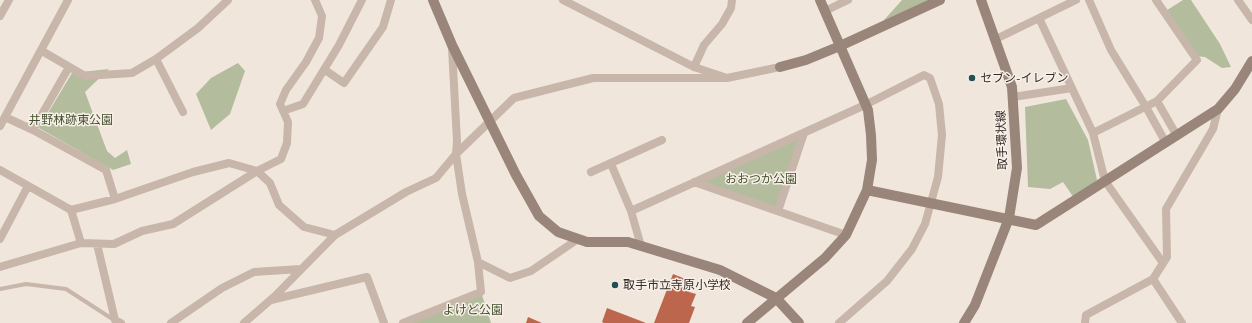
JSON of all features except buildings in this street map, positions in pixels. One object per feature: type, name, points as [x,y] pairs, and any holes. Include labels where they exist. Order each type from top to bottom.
[{"type":"street","points":[[0,16],[9,0]]},
{"type":"street","points":[[0,126],[42,51],[68,0]]},
{"type":"street","points":[[42,51],[85,76],[132,73],[156,59],[198,28],[228,0]]},
{"type":"street","points":[[0,266],[81,244],[114,244],[142,231],[172,224],[257,171],[281,159],[287,143],[288,122],[280,104],[286,90],[306,62],[319,38],[322,16],[315,0]]},
{"type":"street","points":[[283,111],[303,104],[353,20],[362,0]]},
{"type":"street","points":[[324,70],[344,83],[382,27],[391,0]]},
{"type":"street","points":[[433,0],[452,45],[516,175],[539,216],[558,232],[587,242],[628,242],[720,270],[776,298],[799,323]]},
{"type":"street","points":[[563,0],[694,67],[727,78]]},
{"type":"street","points":[[694,67],[704,45],[722,24],[731,8],[732,0]]},
{"type":"street","points":[[747,323],[825,258],[846,235],[867,190],[872,160],[868,110],[820,0]]},
{"type":"street","points":[[825,11],[848,0]]},
{"type":"street","points":[[244,323],[335,235],[406,192],[436,178],[456,154],[514,98],[593,78],[727,78],[780,67],[806,60],[840,46],[940,0]]},
{"type":"street","name":"取手環状線","points":[[964,323],[975,305],[1008,218],[1017,168],[1012,87],[982,0]]},
{"type":"street","points":[[996,39],[1076,0]]},
{"type":"street","points":[[1089,0],[1111,50],[1166,143]]},
{"type":"street","points":[[1093,133],[1157,101],[1197,60],[1156,0]]},
{"type":"street","points":[[1240,1],[1252,20]]},
{"type":"street","points":[[1039,18],[1093,133],[1105,181],[1163,263]]},
{"type":"street","points":[[403,323],[480,292],[478,262],[462,194],[456,154],[457,141],[452,45]]},
{"type":"street","points":[[156,59],[183,112]]},
{"type":"street","points":[[867,190],[1036,225],[1218,109],[1235,89],[1252,61]]},
{"type":"street","points":[[33,130],[69,67]]},
{"type":"street","points":[[631,211],[804,133],[924,75],[930,78],[939,104],[942,135],[938,177],[924,224],[912,249],[887,281],[838,323]]},
{"type":"street","points":[[1013,97],[1072,88]]},
{"type":"street","points":[[1157,101],[1177,136]]},
{"type":"street","points":[[1085,323],[1086,315],[1153,279],[1167,258],[1166,209],[1213,129],[1218,109]]},
{"type":"street","points":[[5,117],[33,130],[106,170],[115,199]]},
{"type":"street","points":[[778,211],[804,133]]},
{"type":"street","points":[[591,172],[662,140]]},
{"type":"street","points":[[0,170],[71,210],[115,199],[193,172],[229,163],[257,171],[270,183],[279,205],[304,227],[335,235]]},
{"type":"street","points":[[611,164],[631,211],[641,246]]},
{"type":"street","points":[[694,182],[846,235]]},
{"type":"street","points":[[0,239],[28,186]]},
{"type":"street","points":[[71,210],[81,244]]},
{"type":"street","points":[[478,262],[510,278],[531,271],[578,239]]},
{"type":"street","points":[[96,244],[118,322]]},
{"type":"street","points":[[170,323],[222,288],[254,272],[301,269]]},
{"type":"street","points":[[268,301],[367,277],[384,323]]},
{"type":"street","points":[[1153,279],[1182,323]]},
{"type":"lane","points":[[0,289],[26,284],[66,290],[118,322]]},
{"type":"green space","points":[[902,0],[940,0],[876,29]]},
{"type":"green space","points":[[1183,0],[1191,0],[1220,44],[1231,67],[1222,68],[1205,57],[1194,56],[1164,12]]},
{"type":"green space","points":[[238,63],[245,71],[230,114],[211,130],[196,94],[211,78]]},
{"type":"green space","name":"井野林跡東公園","points":[[109,69],[85,92],[107,151],[115,158],[127,150],[131,164],[113,170],[39,128],[72,73]]},
{"type":"green space","points":[[1066,99],[1088,140],[1097,180],[1074,198],[1063,182],[1050,189],[1028,187],[1025,107]]},
{"type":"green space","name":"おおつか公園","points":[[804,133],[778,211],[694,182]]},
{"type":"green space","name":"よけど公園","points":[[481,292],[491,323],[403,323]]},
{"type":"place","name":"セブン-イレブン","points":[[972,78]]},
{"type":"place","name":"取手市立寺原小学校","points":[[615,285]]}]
